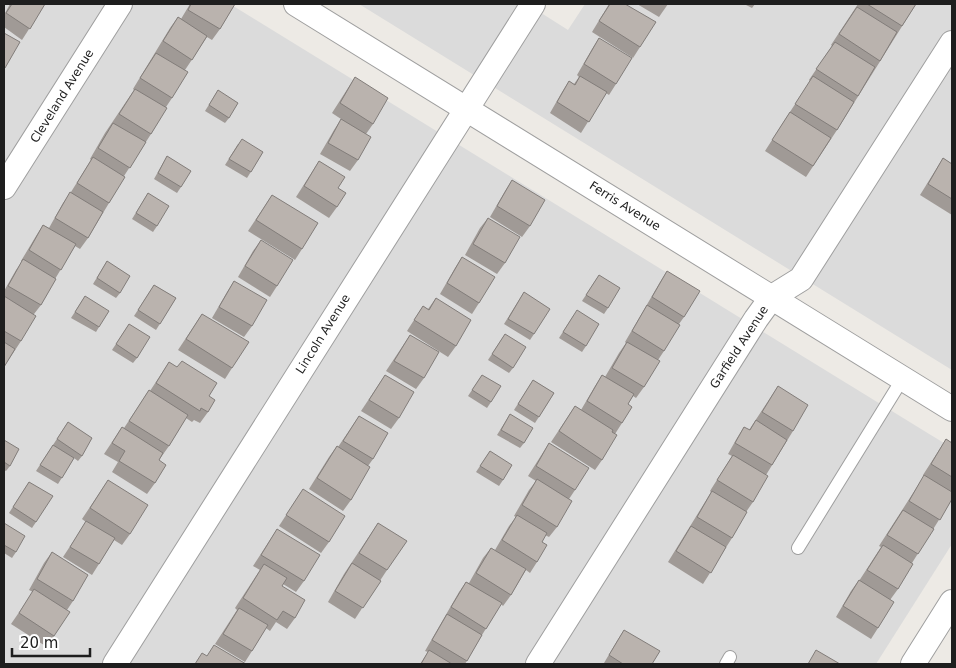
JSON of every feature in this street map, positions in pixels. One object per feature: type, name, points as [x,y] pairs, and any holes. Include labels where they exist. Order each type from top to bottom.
[{"type":"street","name":"Cleveland Avenue","points":[[4,188],[120,4]]},
{"type":"street","name":"Ferris Avenue","points":[[296,4],[952,409]]},
{"type":"street","name":"Lincoln Avenue","points":[[115,664],[533,4]]},
{"type":"street","name":"Garfield Avenue","points":[[538,664],[772,297],[801,279],[952,43]]},
{"type":"street","points":[[913,664],[952,602]]},
{"type":"lane","points":[[798,548],[903,378]]},
{"type":"shaded area","points":[[4,4],[230,4],[952,448],[952,544],[876,664],[4,664]]},
{"type":"shaded area","points":[[359,4],[527,4],[568,30],[585,4],[952,4],[952,370]]},
{"type":"building","points":[[12,4],[45,4],[30,29],[6,13]]},
{"type":"building","points":[[191,4],[235,4],[220,29],[188,10]]},
{"type":"building","points":[[610,4],[625,4],[656,22],[640,47],[599,21]]},
{"type":"building","points":[[867,4],[916,4],[902,26]]},
{"type":"building","points":[[857,7],[897,32],[880,61],[839,34]]},
{"type":"building","points":[[178,17],[207,36],[192,60],[163,41]]},
{"type":"building","points":[[4,33],[20,42],[5,68],[4,68]]},
{"type":"building","points":[[599,38],[632,58],[616,84],[584,64]]},
{"type":"building","points":[[835,42],[875,67],[858,96],[816,69]]},
{"type":"building","points":[[156,53],[188,72],[172,98],[140,78]]},
{"type":"building","points":[[580,76],[607,92],[589,122],[557,102],[569,81],[575,85]]},
{"type":"building","points":[[813,76],[854,102],[837,130],[795,104]]},
{"type":"building","points":[[355,77],[388,98],[373,124],[340,103]]},
{"type":"building","points":[[135,89],[167,108],[151,134],[119,114]]},
{"type":"building","points":[[218,90],[238,103],[229,118],[209,105]]},
{"type":"building","points":[[790,112],[831,138],[813,166],[772,140]]},
{"type":"building","points":[[341,119],[371,137],[358,160],[328,143]]},
{"type":"building","points":[[113,123],[146,142],[130,168],[98,148]]},
{"type":"building","points":[[242,139],[263,152],[251,172],[229,159]]},
{"type":"building","points":[[167,156],[191,171],[181,187],[158,173]]},
{"type":"building","points":[[93,157],[125,177],[109,203],[77,183]]},
{"type":"building","points":[[943,158],[952,164],[952,199],[928,184]]},
{"type":"building","points":[[319,161],[345,177],[338,188],[346,193],[337,207],[304,186]]},
{"type":"building","points":[[512,180],[545,200],[530,226],[497,206]]},
{"type":"building","points":[[70,192],[103,212],[88,238],[55,218]]},
{"type":"building","points":[[148,193],[169,206],[157,226],[136,213]]},
{"type":"building","points":[[272,195],[318,223],[302,249],[256,220]]},
{"type":"building","points":[[488,218],[520,237],[505,263],[473,244]]},
{"type":"building","points":[[43,225],[76,244],[61,270],[29,250]]},
{"type":"building","points":[[261,240],[293,260],[277,286],[245,266]]},
{"type":"building","points":[[462,257],[495,277],[479,303],[447,283]]},
{"type":"building","points":[[23,259],[56,279],[41,305],[8,286]]},
{"type":"building","points":[[107,261],[130,276],[120,293],[97,278]]},
{"type":"building","points":[[667,271],[700,291],[684,317],[652,297]]},
{"type":"building","points":[[599,275],[620,288],[608,308],[586,295]]},
{"type":"building","points":[[234,281],[267,300],[252,326],[219,307]]},
{"type":"building","points":[[154,285],[176,298],[160,324],[138,310]]},
{"type":"building","points":[[524,292],[550,309],[534,334],[508,319]]},
{"type":"building","points":[[4,296],[36,316],[21,341],[4,331]]},
{"type":"building","points":[[85,296],[109,311],[99,327],[75,312]]},
{"type":"building","points":[[436,298],[471,320],[456,346],[414,320],[423,306],[429,310]]},
{"type":"building","points":[[647,305],[680,325],[664,351],[632,331]]},
{"type":"building","points":[[577,310],[599,324],[586,346],[563,332]]},
{"type":"building","points":[[202,314],[249,342],[232,368],[186,339]]},
{"type":"building","points":[[129,324],[150,337],[137,358],[116,344]]},
{"type":"building","points":[[505,334],[526,347],[513,368],[492,354]]},
{"type":"building","points":[[410,335],[439,352],[424,378],[394,361]]},
{"type":"building","points":[[4,342],[15,349],[4,367]]},
{"type":"building","points":[[627,342],[660,361],[644,387],[612,368]]},
{"type":"building","points":[[182,361],[217,383],[209,396],[215,400],[208,412],[201,408],[200,411],[156,383],[169,362],[177,367]]},
{"type":"building","points":[[385,375],[414,392],[399,418],[369,400]]},
{"type":"building","points":[[482,375],[501,386],[491,402],[472,390]]},
{"type":"building","points":[[602,375],[634,394],[628,404],[632,407],[622,423],[587,401]]},
{"type":"building","points":[[533,380],[554,393],[539,417],[518,404]]},
{"type":"building","points":[[778,386],[808,405],[793,431],[762,412]]},
{"type":"building","points":[[149,390],[188,415],[169,446],[129,421]]},
{"type":"building","points":[[575,406],[613,430],[612,432],[617,435],[602,460],[559,431]]},
{"type":"building","points":[[510,414],[533,428],[524,443],[501,430]]},
{"type":"building","points":[[359,416],[388,433],[373,459],[343,441]]},
{"type":"building","points":[[756,420],[787,440],[772,465],[735,443],[744,427],[750,430]]},
{"type":"building","points":[[68,422],[92,438],[82,456],[57,439]]},
{"type":"building","points":[[122,427],[163,453],[159,460],[166,465],[155,483],[119,461],[125,451],[112,443]]},
{"type":"building","points":[[946,439],[952,443],[952,477],[931,464]]},
{"type":"building","points":[[4,440],[19,449],[10,466],[4,462]]},
{"type":"building","points":[[549,443],[589,468],[575,490],[536,466]]},
{"type":"building","points":[[53,445],[74,458],[62,478],[40,465]]},
{"type":"building","points":[[337,446],[370,467],[351,500],[317,478]]},
{"type":"building","points":[[490,451],[512,465],[503,480],[480,466]]},
{"type":"building","points":[[733,455],[768,476],[753,502],[717,480]]},
{"type":"building","points":[[924,475],[952,492],[952,499],[940,520],[909,501]]},
{"type":"building","points":[[537,479],[572,501],[557,527],[522,505]]},
{"type":"building","points":[[108,480],[148,505],[130,534],[90,508]]},
{"type":"building","points":[[29,482],[53,496],[36,522],[13,507]]},
{"type":"building","points":[[303,489],[345,516],[329,542],[286,515]]},
{"type":"building","points":[[712,491],[747,512],[732,538],[697,517]]},
{"type":"building","points":[[903,510],[934,529],[918,554],[887,535]]},
{"type":"building","points":[[517,515],[547,533],[542,542],[547,545],[537,562],[502,540]]},
{"type":"building","points":[[86,521],[115,538],[99,564],[70,547]]},
{"type":"building","points":[[4,523],[25,536],[16,552],[4,545]]},
{"type":"building","points":[[378,523],[407,541],[387,570],[359,553]]},
{"type":"building","points":[[691,526],[726,547],[711,573],[676,551]]},
{"type":"building","points":[[277,529],[320,555],[304,581],[261,555]]},
{"type":"building","points":[[883,545],[913,564],[898,589],[867,570]]},
{"type":"building","points":[[491,548],[526,569],[511,595],[476,573]]},
{"type":"building","points":[[52,552],[88,575],[73,601],[37,579]]},
{"type":"building","points":[[352,563],[381,581],[363,608],[335,591]]},
{"type":"building","points":[[264,564],[287,578],[282,586],[305,600],[295,618],[283,611],[277,620],[243,598]]},
{"type":"building","points":[[859,580],[894,602],[878,628],[843,606]]},
{"type":"building","points":[[466,582],[502,603],[486,629],[451,607]]},
{"type":"building","points":[[34,589],[70,612],[54,636],[19,613]]},
{"type":"building","points":[[239,608],[268,625],[252,651],[223,634]]},
{"type":"building","points":[[447,614],[482,635],[467,661],[432,640]]},
{"type":"building","points":[[624,630],[660,651],[652,664],[623,664],[609,655]]},
{"type":"building","points":[[214,645],[246,664],[195,664],[202,653],[207,656]]},
{"type":"building","points":[[429,650],[452,664],[421,664]]},
{"type":"building","points":[[816,650],[840,664],[808,664]]}]
